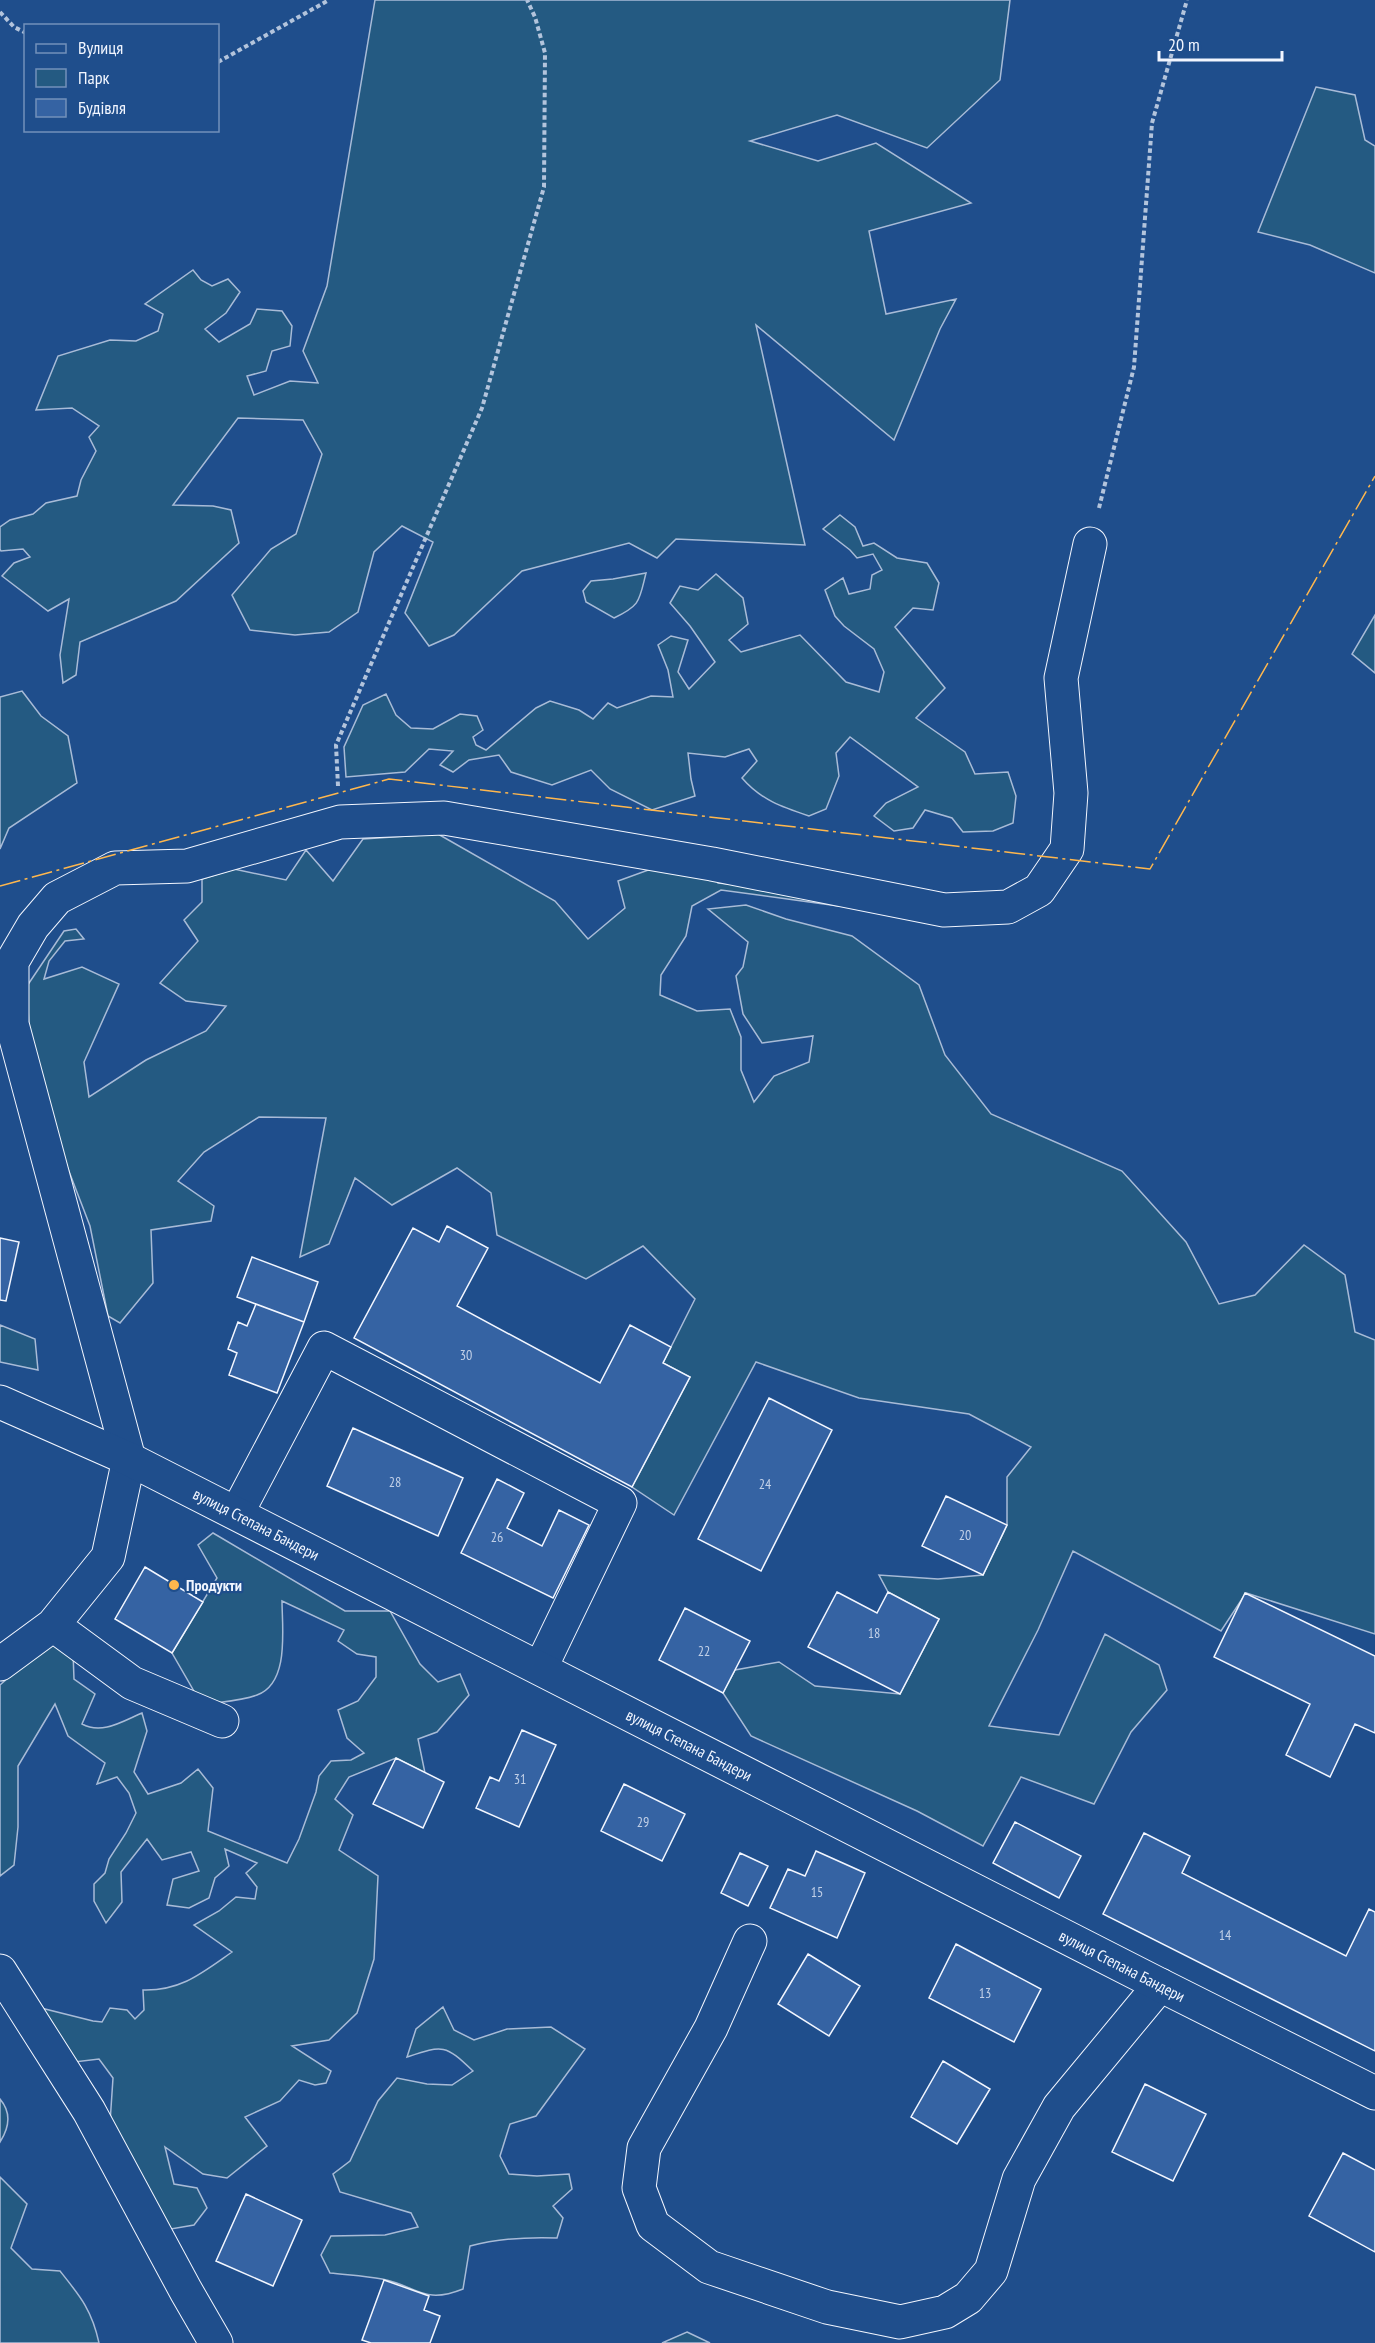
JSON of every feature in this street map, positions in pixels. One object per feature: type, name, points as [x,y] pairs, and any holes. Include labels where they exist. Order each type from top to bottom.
[{"type":"main road","points":[[0,1664],[53,1625],[108,1557],[129,1459],[12,1024],[12,962],[33,926],[57,898],[115,868],[187,866],[340,822],[444,818],[712,864],[944,910],[1008,907],[1039,890],[1067,849],[1071,794],[1061,678],[1090,543]]},
{"type":"main road","points":[[237,1513],[324,1348],[620,1503],[541,1667]]},
{"type":"main road","name":"вулиця Степана Бандери","points":[[0,1402],[129,1459],[237,1513],[1160,1985],[1375,2092]]},
{"type":"main road","points":[[53,1625],[132,1683],[222,1721]]},
{"type":"main road","points":[[750,1941],[711,2028],[644,2148],[639,2188],[649,2216],[653,2225],[709,2267],[827,2307],[900,2322],[945,2312],[968,2298],[991,2271],[1019,2179],[1059,2107],[1160,1985]]},
{"type":"main road","points":[[0,1971],[89,2111],[216,2343]]},
{"type":"path","points":[[219,61],[328,0]]},
{"type":"path","points":[[340,822],[336,745],[482,408],[544,187],[545,53],[528,0]]},
{"type":"path","points":[[1090,543],[1134,367],[1152,123],[1187,0]]},
{"type":"path","points":[[0,12],[14,27],[24,32]]},
{"type":"green space","points":[[375,0],[1010,0],[1000,80],[927,148],[837,115],[750,141],[818,161],[876,143],[971,203],[869,231],[886,314],[956,299],[940,329],[894,440],[756,325],[805,545],[676,539],[657,558],[629,543],[522,571],[454,635],[429,646],[405,613],[433,542],[402,526],[374,552],[358,612],[329,632],[295,635],[250,630],[232,595],[271,549],[296,534],[322,454],[303,420],[238,418],[173,505],[213,506],[231,510],[239,543],[176,601],[80,642],[76,675],[63,683],[60,655],[69,599],[48,611],[2,576],[14,563],[30,557],[23,549],[1,551],[0,549],[0,527],[10,520],[33,514],[46,503],[77,496],[81,480],[96,451],[89,437],[99,426],[72,408],[36,410],[58,356],[110,340],[136,341],[158,331],[163,314],[145,304],[193,270],[201,280],[212,286],[228,279],[240,292],[226,313],[205,329],[219,342],[250,324],[257,309],[282,311],[292,326],[290,346],[272,351],[266,371],[247,376],[254,395],[290,381],[318,383],[303,351],[327,286]]},
{"type":"green space","points":[[1316,87],[1355,95],[1365,140],[1375,146],[1375,273],[1310,245],[1258,232]]},
{"type":"green space","points":[[840,515],[855,527],[863,546],[874,543],[897,558],[927,563],[939,583],[933,610],[913,608],[895,627],[945,688],[916,718],[965,752],[975,774],[1008,772],[1016,796],[1013,823],[993,831],[963,832],[952,818],[925,810],[913,828],[894,831],[874,816],[886,803],[918,787],[850,737],[836,753],[839,776],[826,809],[809,816],[781,806],[749,786],[742,778],[757,761],[749,749],[725,757],[688,753],[695,796],[652,810],[610,789],[591,770],[552,785],[511,772],[499,755],[469,760],[453,772],[440,765],[453,751],[429,749],[405,772],[346,777],[344,747],[363,705],[386,694],[396,715],[411,728],[433,729],[460,714],[477,716],[483,730],[473,737],[476,745],[486,750],[536,708],[550,701],[579,710],[593,719],[608,703],[617,708],[651,696],[673,697],[668,670],[658,645],[671,636],[688,640],[678,672],[689,689],[715,662],[690,626],[670,603],[680,586],[698,590],[716,574],[743,598],[748,624],[729,640],[741,652],[800,635],[846,682],[879,692],[884,672],[874,649],[844,626],[835,616],[825,590],[843,578],[849,594],[870,589],[872,575],[882,570],[873,554],[857,558],[823,529]]},
{"type":"green space","points":[[646,573],[638,601],[614,618],[586,602],[583,591],[591,581]]},
{"type":"green space","points":[[1375,615],[1375,673],[1352,654]]},
{"type":"green space","points":[[22,691],[41,716],[68,736],[77,783],[9,828],[0,849],[0,697]]},
{"type":"green space","points":[[438,834],[555,901],[588,939],[625,908],[618,881],[651,869],[713,869],[718,883],[837,894],[839,906],[721,890],[692,906],[686,936],[661,975],[660,995],[697,1011],[730,1009],[741,1037],[741,1070],[754,1102],[774,1076],[809,1062],[813,1036],[762,1043],[743,1014],[736,976],[743,967],[748,942],[708,909],[746,905],[786,919],[852,936],[919,985],[945,1055],[991,1114],[1122,1171],[1186,1242],[1219,1304],[1255,1295],[1304,1245],[1345,1275],[1355,1332],[1375,1340],[1375,1634],[1246,1593],[1221,1631],[1073,1551],[1038,1630],[989,1726],[1059,1735],[1105,1634],[1159,1665],[1167,1690],[1131,1732],[1094,1804],[1021,1777],[983,1846],[917,1811],[751,1736],[723,1693],[735,1670],[779,1662],[815,1686],[900,1694],[939,1619],[888,1592],[879,1575],[938,1579],[983,1575],[1007,1525],[1007,1477],[1031,1447],[969,1414],[859,1398],[756,1362],[674,1515],[632,1487],[690,1377],[663,1363],[695,1299],[643,1246],[586,1279],[497,1235],[491,1193],[457,1168],[392,1205],[355,1178],[329,1244],[300,1257],[326,1118],[259,1117],[204,1152],[178,1181],[214,1206],[211,1221],[151,1230],[153,1283],[120,1323],[108,1316],[90,1226],[55,1135],[29,1028],[27,986],[64,931],[76,929],[84,939],[65,941],[49,961],[44,979],[82,967],[119,984],[84,1062],[89,1097],[146,1060],[206,1031],[226,1006],[186,1001],[160,983],[198,941],[184,920],[202,902],[202,879],[234,869],[286,880],[306,850],[333,881],[363,839]]},
{"type":"green space","points":[[0,1325],[35,1339],[38,1370],[0,1362]]},
{"type":"green space","points":[[213,1533],[345,1611],[390,1611],[420,1664],[438,1682],[460,1674],[469,1695],[437,1732],[418,1739],[425,1773],[396,1758],[349,1777],[335,1799],[353,1815],[339,1850],[378,1876],[374,1959],[357,2013],[329,2040],[292,2046],[331,2071],[326,2083],[315,2085],[299,2080],[280,2101],[245,2117],[267,2146],[227,2178],[203,2174],[165,2147],[174,2184],[197,2188],[207,2208],[194,2225],[171,2229],[110,2123],[113,2078],[99,2059],[66,2063],[29,2005],[102,2022],[110,2008],[127,2010],[135,2019],[144,2010],[143,1990],[157,1990],[180,1984],[201,1974],[232,1952],[194,1925],[219,1911],[236,1897],[255,1899],[257,1887],[246,1873],[257,1863],[225,1849],[229,1866],[215,1878],[209,1898],[189,1908],[167,1905],[173,1879],[199,1871],[191,1852],[162,1860],[147,1839],[121,1872],[122,1902],[106,1923],[94,1901],[94,1884],[105,1873],[109,1859],[136,1813],[129,1793],[117,1777],[97,1784],[105,1763],[68,1736],[55,1704],[18,1766],[18,1827],[14,1865],[0,1876],[0,1685],[50,1641],[73,1652],[74,1679],[95,1694],[82,1724],[97,1728],[105,1727],[142,1713],[147,1731],[134,1772],[148,1794],[181,1783],[198,1769],[213,1788],[208,1831],[287,1863],[299,1839],[316,1792],[319,1776],[331,1761],[351,1760],[364,1753],[347,1738],[338,1710],[358,1701],[376,1677],[376,1657],[357,1654],[338,1641],[344,1630],[282,1601],[282,1654],[275,1679],[268,1689],[251,1697],[202,1705],[172,1653],[217,1578],[198,1545]]},
{"type":"green space","points":[[443,2007],[454,2030],[474,2040],[507,2029],[551,2027],[585,2049],[536,2116],[510,2124],[500,2156],[509,2174],[537,2176],[569,2174],[572,2189],[553,2206],[563,2218],[557,2238],[492,2241],[470,2246],[463,2289],[439,2295],[421,2293],[382,2279],[330,2273],[321,2255],[331,2236],[385,2235],[418,2227],[411,2213],[340,2192],[333,2174],[350,2161],[378,2101],[397,2078],[427,2084],[452,2085],[473,2071],[456,2056],[443,2049],[429,2050],[407,2057],[416,2029]]},
{"type":"green space","points":[[0,2099],[4,2104],[8,2120],[0,2142]]},
{"type":"green space","points":[[0,2177],[27,2204],[11,2248],[32,2269],[60,2271],[84,2304],[93,2321],[99,2343],[0,2343]]},
{"type":"green space","points":[[687,2332],[710,2343],[662,2343]]},
{"type":"building","points":[[447,1226],[488,1248],[457,1306],[600,1383],[630,1325],[671,1347],[663,1363],[690,1377],[632,1487],[354,1338],[413,1228],[439,1242]]},
{"type":"building","points":[[0,1238],[19,1242],[6,1301],[0,1300]]},
{"type":"building","points":[[252,1257],[318,1282],[304,1322],[237,1297]]},
{"type":"building","points":[[256,1304],[304,1322],[277,1393],[229,1375],[237,1353],[228,1349],[238,1322],[247,1326]]},
{"type":"building","points":[[769,1398],[832,1430],[761,1571],[698,1539]]},
{"type":"building","points":[[353,1428],[463,1478],[438,1536],[327,1486]]},
{"type":"building","points":[[497,1479],[524,1493],[507,1528],[542,1546],[559,1510],[589,1525],[553,1598],[461,1553]]},
{"type":"building","points":[[946,1496],[1007,1525],[983,1575],[922,1546]]},
{"type":"building","points":[[145,1567],[203,1602],[172,1653],[115,1619]]},
{"type":"building","points":[[837,1592],[877,1613],[888,1592],[939,1619],[900,1694],[808,1647]]},
{"type":"building","points":[[1245,1593],[1375,1656],[1375,1733],[1355,1724],[1330,1777],[1286,1755],[1310,1704],[1214,1657]]},
{"type":"building","points":[[685,1608],[750,1641],[723,1693],[659,1660]]},
{"type":"building","points":[[522,1730],[556,1745],[519,1827],[476,1808],[490,1777],[499,1781]]},
{"type":"building","points":[[396,1758],[444,1782],[423,1828],[373,1804]]},
{"type":"building","points":[[624,1784],[685,1814],[662,1861],[601,1831]]},
{"type":"building","points":[[1015,1822],[1081,1856],[1059,1898],[993,1863]]},
{"type":"building","points":[[1144,1833],[1190,1856],[1182,1873],[1346,1956],[1369,1909],[1375,1912],[1375,2051],[1103,1914]]},
{"type":"building","points":[[816,1851],[865,1873],[837,1938],[770,1908],[788,1869],[805,1876]]},
{"type":"building","points":[[740,1853],[768,1866],[748,1906],[721,1893]]},
{"type":"building","points":[[956,1944],[1041,1989],[1014,2042],[929,1998]]},
{"type":"building","points":[[808,1954],[860,1986],[829,2036],[778,2004]]},
{"type":"building","points":[[943,2061],[990,2089],[957,2144],[911,2117]]},
{"type":"building","points":[[1145,2084],[1206,2114],[1173,2181],[1112,2152]]},
{"type":"building","points":[[1343,2153],[1375,2170],[1375,2252],[1309,2216]]},
{"type":"building","points":[[246,2194],[302,2220],[273,2286],[216,2261]]},
{"type":"building","points":[[384,2280],[429,2296],[424,2310],[440,2316],[430,2343],[371,2343],[362,2340]]},
{"type":"power","points":[[0,886],[389,779],[1150,869],[1375,476]]},
{"type":"place","name":"Продукти","points":[[174,1585]]}]
